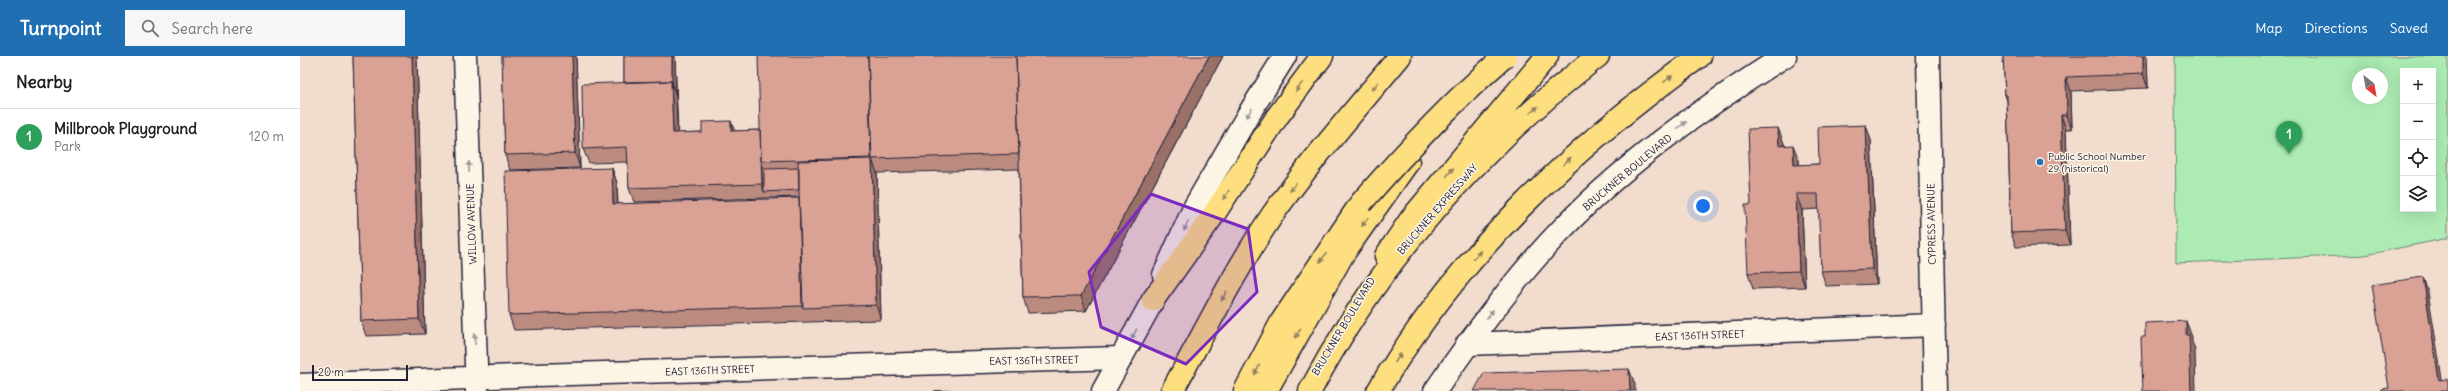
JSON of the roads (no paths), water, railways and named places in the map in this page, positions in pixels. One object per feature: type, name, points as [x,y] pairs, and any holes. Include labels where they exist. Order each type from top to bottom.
[{"type":"main road","points":[[1153,300],[1214,214],[1277,116],[1322,56]]},
{"type":"main road","points":[[1172,391],[1223,296],[1273,215],[1337,131],[1400,56]]},
{"type":"main road","points":[[1266,391],[1343,254],[1399,174],[1489,56]]},
{"type":"main road","points":[[1245,391],[1282,321],[1361,203],[1435,122],[1475,82],[1505,56]]},
{"type":"main road","name":"BRUCKNER BOULEVARD","points":[[1305,391],[1358,299],[1411,219],[1546,56]]},
{"type":"main road","name":"BRUCKNER EXPRESSWAY","points":[[1310,391],[1340,337],[1372,289],[1431,214],[1504,135],[1598,56]]},
{"type":"main road","points":[[1378,391],[1422,323],[1457,278],[1499,230],[1582,147],[1622,114],[1700,56]]},
{"type":"street","name":"WILLOW AVENUE","points":[[465,56],[476,385]]},
{"type":"street","points":[[1103,391],[1153,300],[1194,208],[1248,115],[1285,56]]},
{"type":"street","name":"BRUCKNER BOULEVARD","points":[[1435,391],[1467,344],[1548,244],[1596,195],[1646,152],[1696,114],[1785,56]]},
{"type":"street","name":"CYPRESS AVENUE","points":[[1928,56],[1935,391]]},
{"type":"street","name":"EAST 136TH STREET","points":[[1467,344],[1934,325]]},
{"type":"street","name":"EAST 136TH STREET","points":[[300,385],[476,385],[1120,358]]},
{"type":"place","name":"Millbrook Playground","points":[[2289,154]]},
{"type":"place","name":"Public School Number 29 (historical)","points":[[2040,162]]}]
